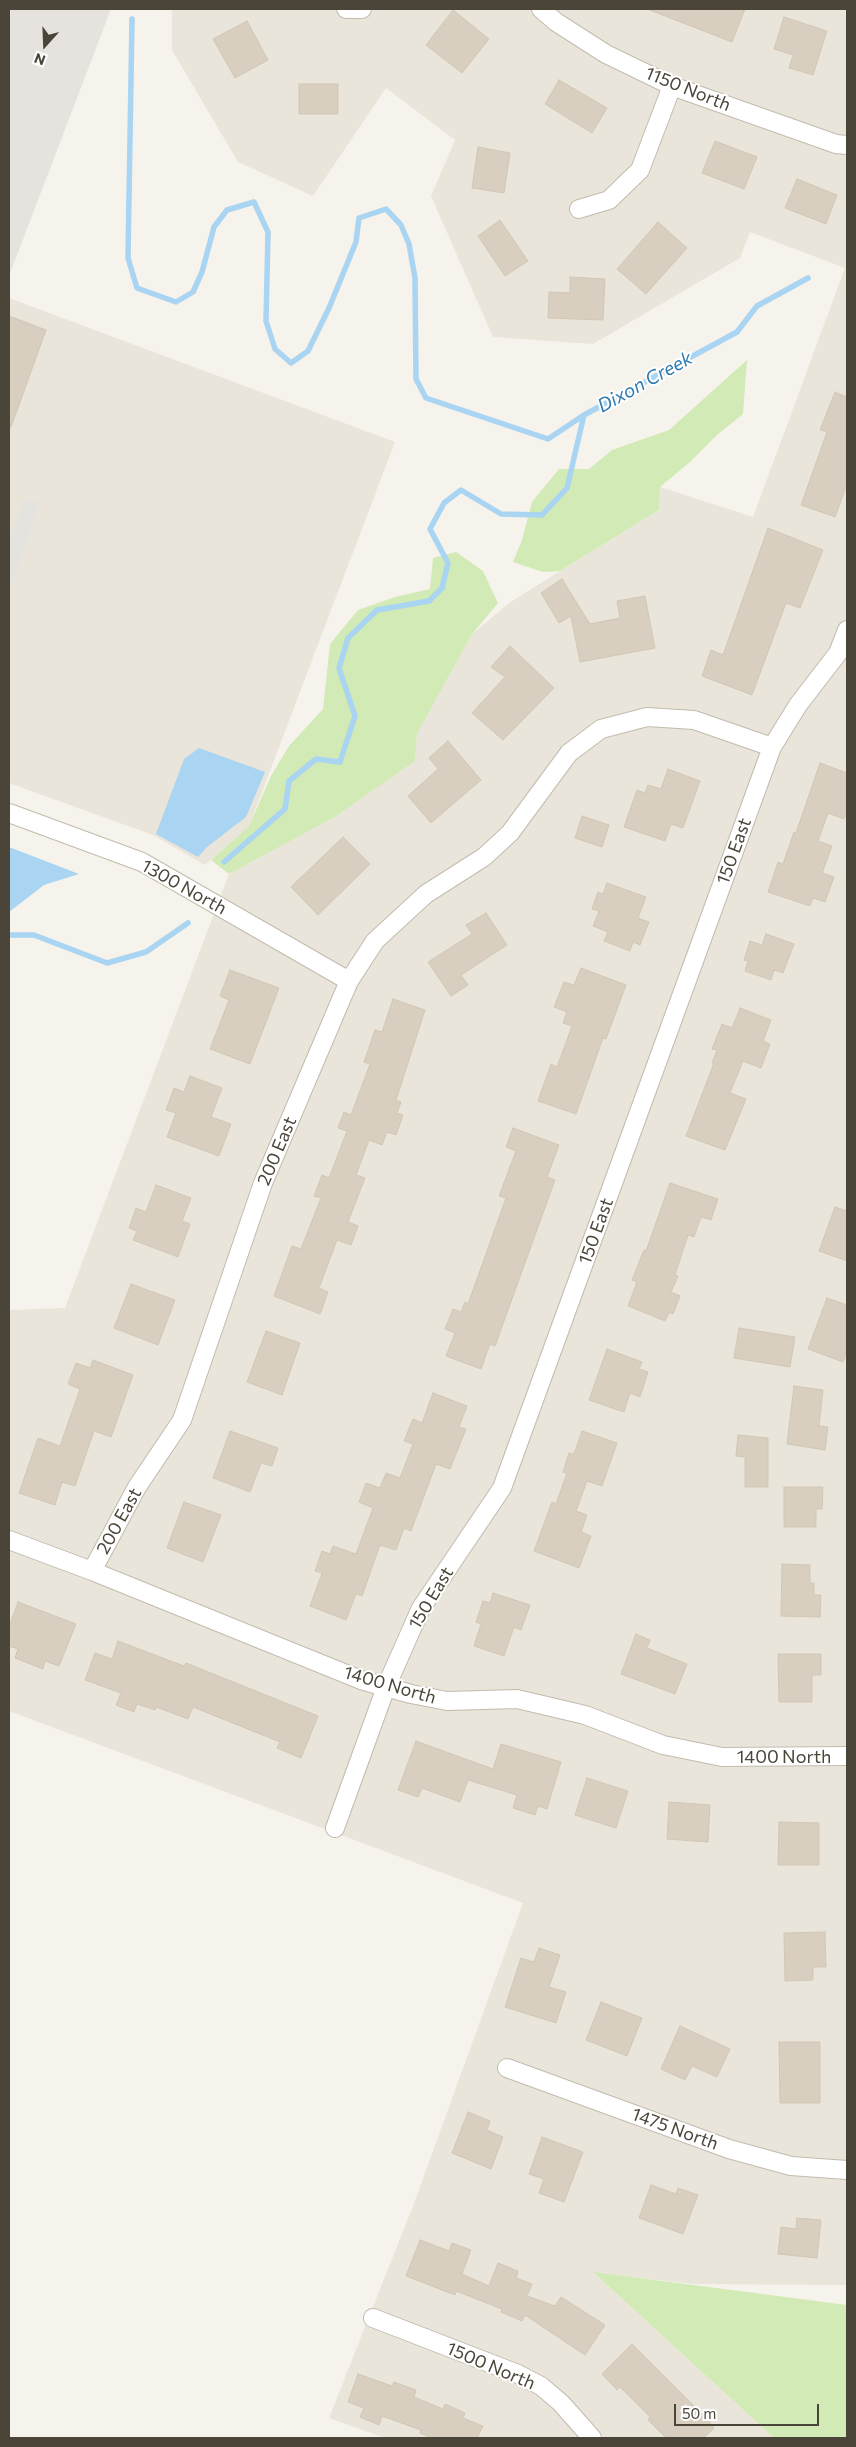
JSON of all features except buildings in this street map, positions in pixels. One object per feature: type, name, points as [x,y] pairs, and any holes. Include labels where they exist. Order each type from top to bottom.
[{"type":"street","points":[[346,9],[362,9]]},
{"type":"street","name":"1150 North","points":[[541,9],[556,22],[606,54],[672,86],[836,144],[847,145]]},
{"type":"street","points":[[579,209],[609,200],[640,170],[672,86]]},
{"type":"street","name":"150 East","points":[[335,1828],[386,1687],[421,1608],[502,1488],[772,747],[798,705],[838,653],[847,630]]},
{"type":"street","name":"200 East","points":[[92,1571],[138,1487],[182,1420],[263,1183],[349,981],[375,942],[426,894],[484,856],[510,833],[569,753],[601,729],[647,717],[694,720],[772,747]]},
{"type":"street","name":"1300 North","points":[[9,814],[142,862],[349,981]]},
{"type":"street","name":"1400 North","points":[[9,1540],[92,1571],[361,1680],[386,1687],[447,1701],[517,1699],[585,1715],[663,1745],[722,1757],[847,1756]]},
{"type":"street","name":"1475 North","points":[[507,2068],[729,2149],[791,2166],[847,2170]]},
{"type":"street","name":"1500 North","points":[[373,2318],[518,2374],[540,2386],[561,2403],[592,2438]]},
{"type":"shaded area","points":[[9,9],[111,9],[9,276]]},
{"type":"shaded area","points":[[172,9],[847,9],[847,2285],[694,2284],[594,2273],[774,2438],[385,2438],[329,2418],[413,2206],[523,1903],[9,1711],[9,1310],[65,1308],[229,874],[335,817],[415,761],[417,734],[472,634],[512,601],[659,510],[660,487],[753,517],[845,268],[750,232],[740,258],[593,344],[493,337],[431,196],[455,140],[386,88],[313,196],[238,162],[172,50]]},
{"type":"shaded area","points":[[9,298],[395,442],[249,826],[205,865],[153,835],[9,783]]},
{"type":"shaded area","points":[[25,498],[40,503],[9,590],[9,542]]},
{"type":"green space","points":[[747,360],[743,414],[660,487],[659,510],[560,571],[543,572],[513,562],[522,540],[532,502],[559,469],[589,469],[612,450],[669,430]]},
{"type":"green space","points":[[456,552],[483,571],[498,603],[472,634],[417,734],[415,761],[335,817],[229,874],[211,860],[249,826],[271,776],[289,746],[323,709],[330,644],[358,610],[395,597],[430,589],[433,558]]},
{"type":"green space","points":[[593,2272],[847,2305],[847,2438],[774,2438]]},
{"type":"water","points":[[199,748],[265,772],[246,817],[207,847],[198,857],[156,834],[184,759]]},
{"type":"water","points":[[9,847],[79,874],[44,885],[9,912]]},
{"type":"waterway","points":[[132,19],[128,258],[137,288],[176,302],[193,292],[202,272],[214,227],[227,210],[254,202],[268,232],[266,321],[275,349],[291,363],[308,351],[329,308],[356,242],[359,218],[386,209],[401,225],[409,244],[415,278],[416,379],[426,398],[548,439],[584,415]]},
{"type":"waterway","name":"Dixon Creek","points":[[224,862],[285,809],[289,781],[316,759],[340,762],[355,716],[339,668],[348,638],[377,610],[429,601],[442,588],[448,563],[430,529],[444,503],[461,490],[501,514],[542,515],[567,488],[584,415],[737,332],[757,306],[808,278]]},
{"type":"waterway","name":"Dixon Creek","points":[[9,935],[34,935],[107,963],[146,952],[188,923]]}]
